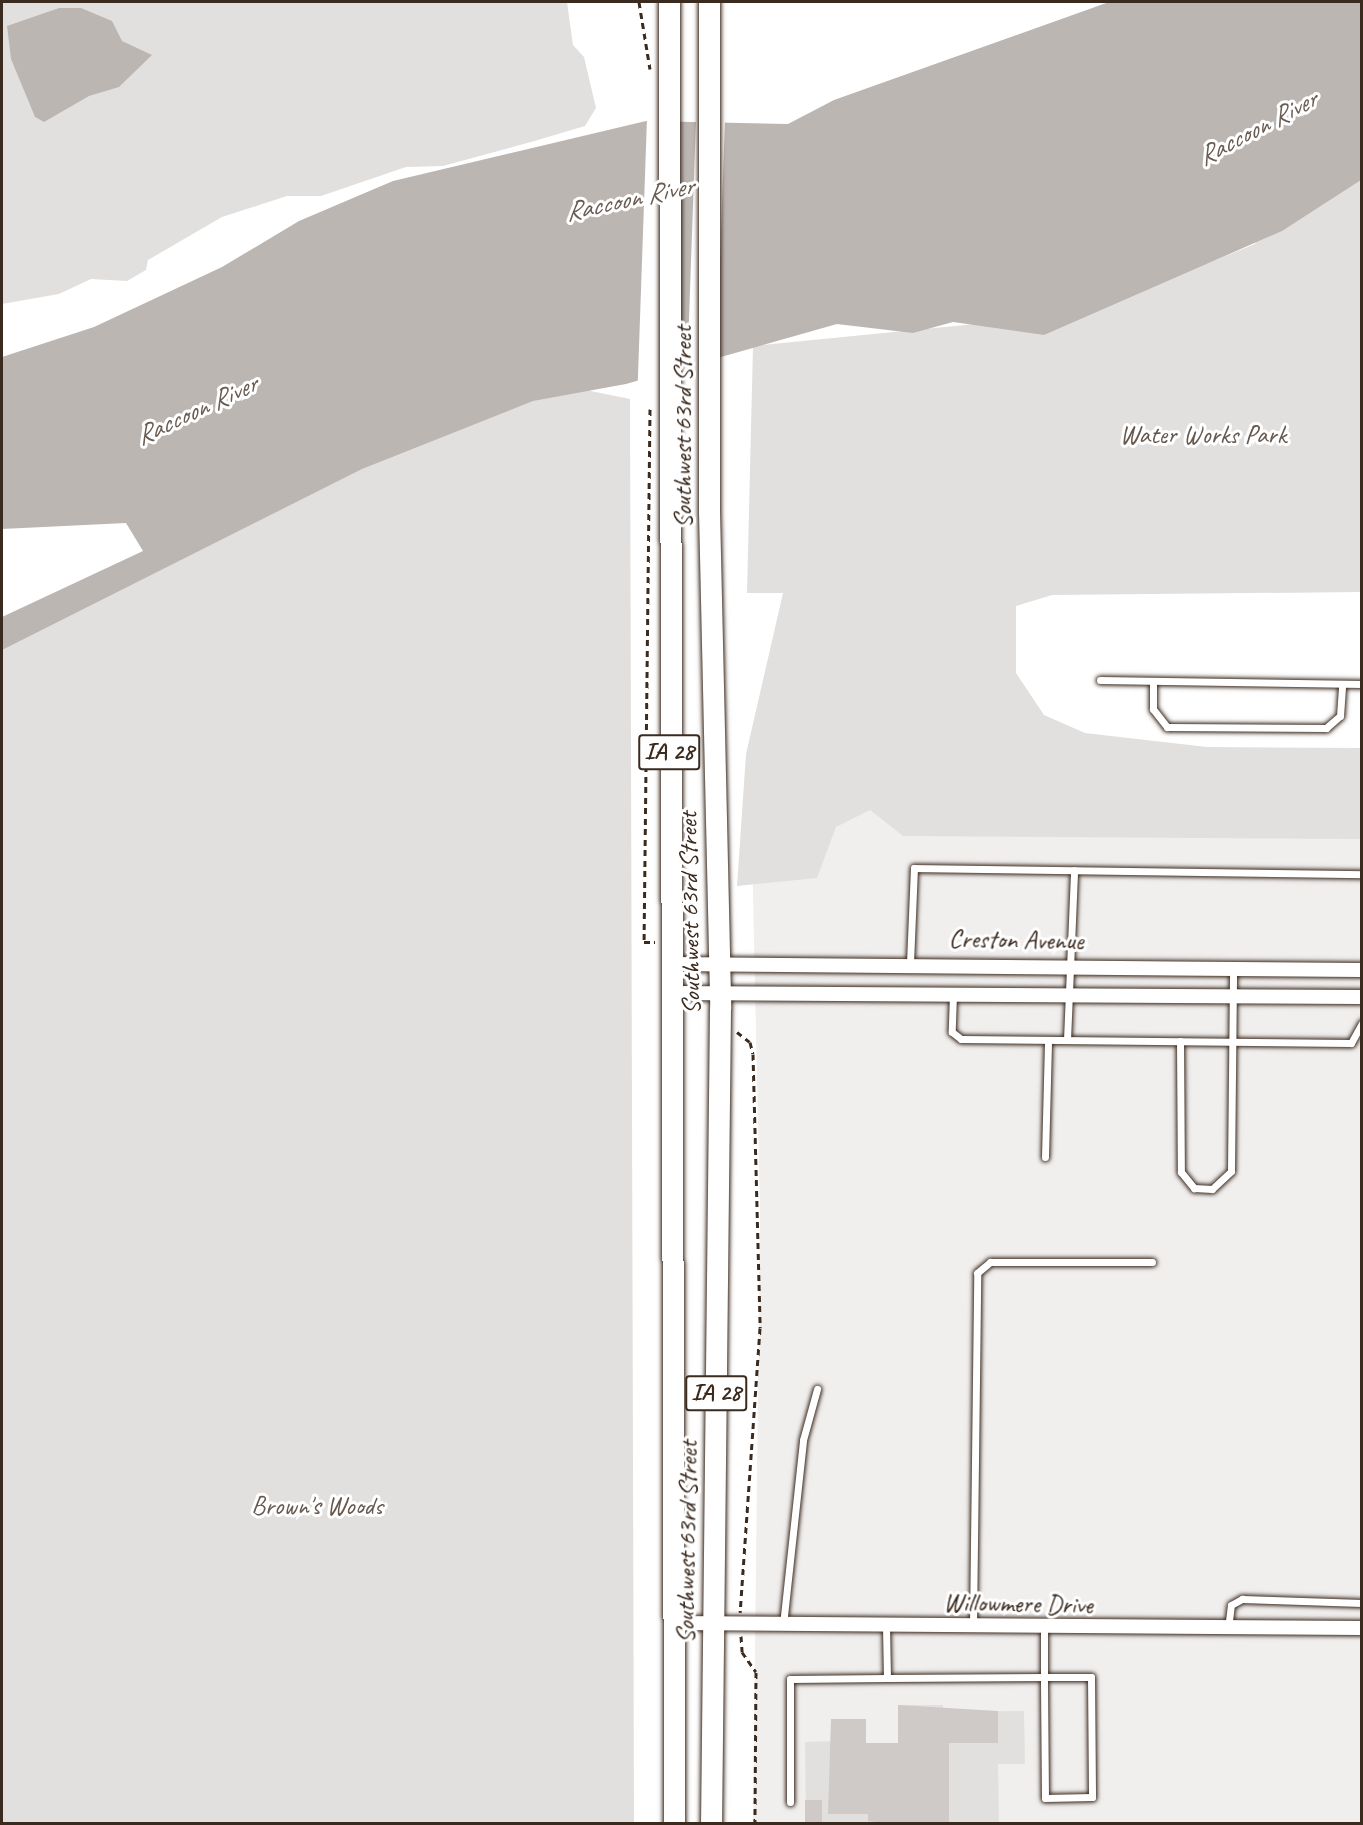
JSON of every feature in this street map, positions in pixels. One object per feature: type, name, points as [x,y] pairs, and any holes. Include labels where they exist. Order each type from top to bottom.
[{"type":"main road","name":"Southwest 63rd Street","points":[[669,2],[659,80],[659,511],[671,993],[674,1824]]},
{"type":"main road","name":"Southwest 63rd Street","points":[[709,2],[710,512],[718,962],[711,1824]]},
{"type":"street","name":"Creston Avenue","points":[[670,964],[910,963],[1233,966],[1362,970]]},
{"type":"street","name":"Creston Avenue","points":[[671,993],[718,991],[1362,998]]},
{"type":"street","name":"Willowmere Drive","points":[[675,1623],[1044,1628],[1362,1628]]},
{"type":"lane","points":[[1100,680],[1362,684]]},
{"type":"lane","points":[[1154,681],[1154,709],[1167,726],[1326,728],[1340,716],[1342,684]]},
{"type":"lane","points":[[910,963],[914,868],[1362,874]]},
{"type":"lane","points":[[1067,1040],[1074,870]]},
{"type":"lane","points":[[1180,1041],[1181,1172],[1194,1188],[1212,1189],[1231,1171],[1233,966]]},
{"type":"lane","points":[[953,994],[952,1032],[961,1039],[1351,1043],[1362,1023]]},
{"type":"lane","points":[[1045,1157],[1048,1040]]},
{"type":"lane","points":[[973,1627],[977,1273],[990,1262],[1152,1262]]},
{"type":"lane","points":[[783,1625],[803,1440],[817,1389]]},
{"type":"lane","points":[[1228,1629],[1231,1605],[1242,1599],[1362,1603]]},
{"type":"lane","points":[[886,1626],[887,1678]]},
{"type":"lane","points":[[790,1802],[790,1679],[887,1678],[1044,1677],[1091,1677],[1092,1797],[1046,1798],[1044,1677],[1044,1628]]},
{"type":"path","points":[[639,2],[659,80]]},
{"type":"path","points":[[659,511],[644,629],[644,942],[670,942]]},
{"type":"path","points":[[731,1027],[750,1042],[753,1054],[760,1328],[740,1625],[742,1653],[756,1672],[755,1824]]},
{"type":"shaded area","points":[[750,758],[1361,758],[1361,1823],[753,1823],[760,1214]]},
{"type":"green space","points":[[2,2],[567,2],[573,45],[584,57],[596,108],[585,126],[531,142],[443,166],[406,167],[321,196],[287,196],[222,217],[148,260],[146,270],[127,281],[91,279],[59,294],[2,304]]},
{"type":"green space","name":"Water Works Park","points":[[1361,132],[1361,592],[1052,595],[1016,606],[1016,673],[1044,715],[1085,733],[1207,747],[1361,748],[1361,839],[903,836],[870,810],[836,827],[817,878],[737,886],[746,754],[783,593],[747,593],[753,346],[1085,313],[1255,244],[1273,175]]},
{"type":"green space","name":"Brown's Woods","points":[[512,375],[630,399],[634,1823],[2,1824],[2,627]]},
{"type":"green space","points":[[898,1705],[943,1705],[943,1712],[1024,1711],[1025,1764],[998,1764],[999,1823],[806,1823],[805,1742],[831,1741],[831,1719],[866,1719],[866,1743],[898,1743]]},
{"type":"water","name":"Raccoon River","points":[[1109,2],[1361,2],[1361,180],[1282,231],[1044,335],[953,322],[913,333],[837,324],[626,384],[533,401],[362,469],[2,650],[2,617],[143,551],[126,523],[2,529],[2,357],[94,327],[222,267],[299,221],[393,181],[646,121],[788,124],[834,100]]},
{"type":"water","points":[[59,8],[81,8],[112,21],[122,41],[152,55],[119,87],[89,96],[44,122],[35,117],[11,59],[7,26]]},
{"type":"pier","points":[[647,118],[680,119],[671,383],[638,382]]},
{"type":"pier","points":[[696,119],[725,120],[716,369],[687,368]]},
{"type":"building","points":[[898,1705],[998,1711],[998,1743],[949,1743],[949,1824],[892,1824],[868,1821],[868,1814],[828,1814],[831,1719],[866,1719],[866,1743],[898,1743]]},
{"type":"building","points":[[805,1800],[822,1800],[822,1824],[805,1824]]}]
